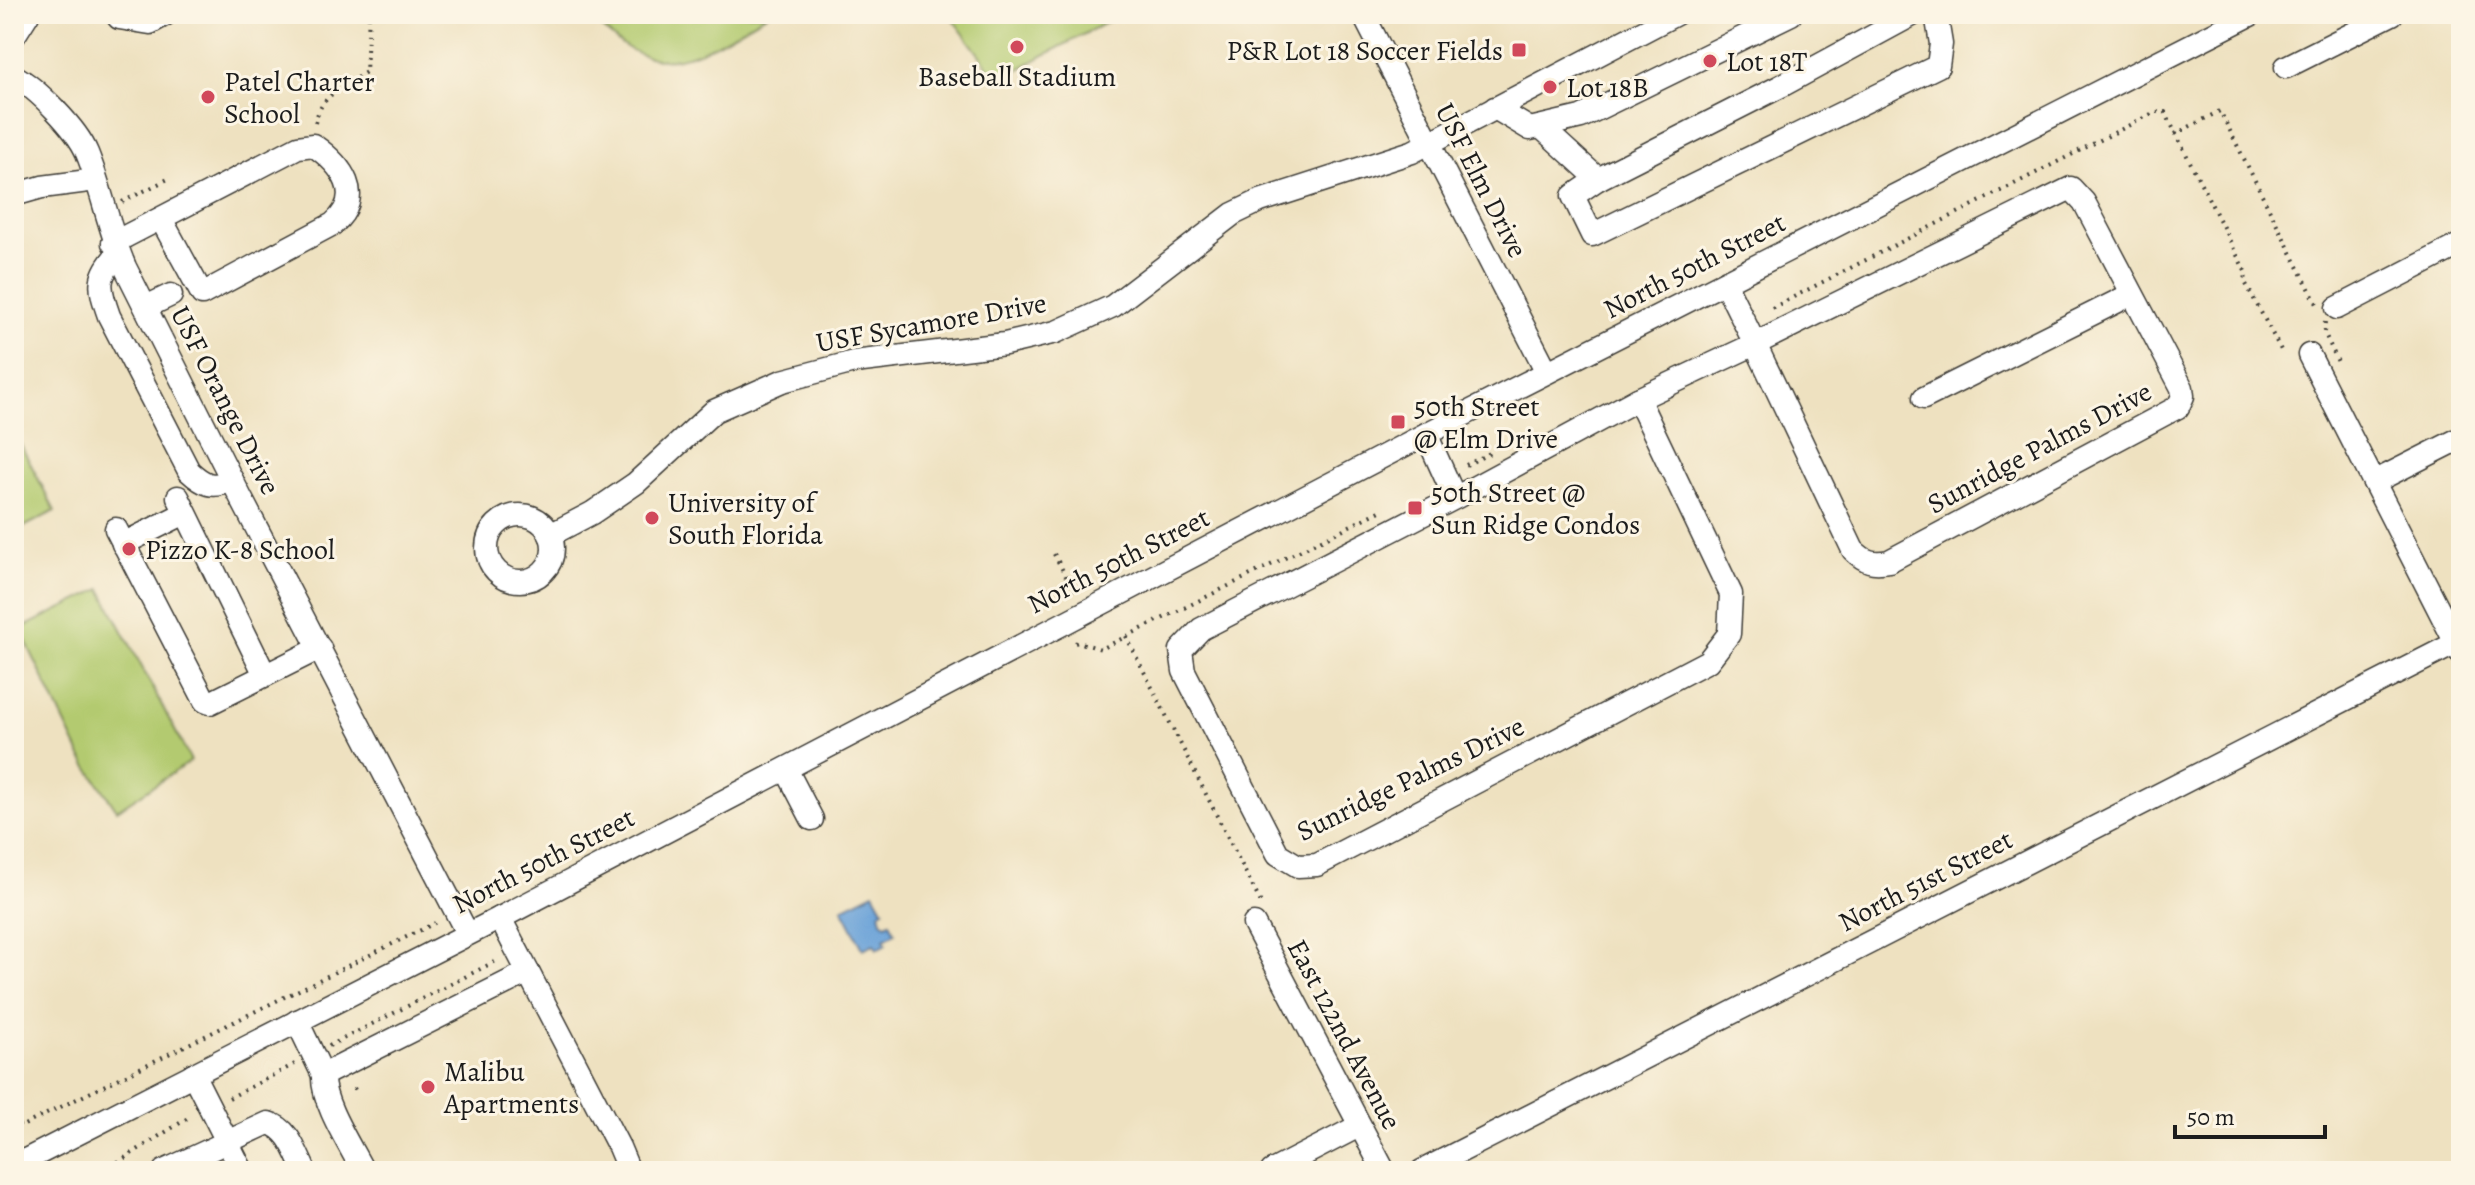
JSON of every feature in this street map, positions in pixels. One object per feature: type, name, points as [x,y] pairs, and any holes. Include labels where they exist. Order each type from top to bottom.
[{"type":"street","points":[[14,36],[28,14]]},
{"type":"street","points":[[116,14],[119,18],[150,23],[166,14]]},
{"type":"street","name":"USF Elm Drive","points":[[1363,14],[1547,372]]},
{"type":"street","name":"USF Sycamore Drive","points":[[550,535],[592,513],[636,483],[714,411],[782,381],[854,362],[1005,344],[1056,332],[1113,306],[1233,214],[1260,201],[1412,152],[1676,14]]},
{"type":"street","points":[[1495,108],[1530,129],[1581,117],[1791,14]]},
{"type":"street","points":[[1914,14],[1598,179],[1573,196],[1592,235],[1938,66],[1941,44],[1936,14]]},
{"type":"street","name":"North 50th Street","points":[[14,1166],[500,918],[1426,434],[2252,14]]},
{"type":"street","points":[[2286,67],[2392,14]]},
{"type":"street","name":"USF Orange Drive","points":[[14,76],[27,83],[56,110],[85,150],[116,248],[232,480],[467,933]]},
{"type":"street","points":[[1541,127],[1598,179]]},
{"type":"street","points":[[161,219],[202,294],[333,224],[346,213],[350,200],[340,169],[329,156],[313,145],[298,147],[161,219],[116,248],[102,275],[103,299],[109,316],[189,471],[209,485],[220,486],[232,480]]},
{"type":"street","points":[[14,195],[42,187],[96,180]]},
{"type":"street","name":"Sunridge Palms Drive","points":[[1638,399],[1731,594],[1729,634],[1708,661],[1317,865],[1298,866],[1278,854],[1184,671],[1181,650],[1201,629],[1638,399],[2071,188],[2084,202],[2182,388],[2183,396],[2178,407],[1889,561],[1876,563],[1862,559],[1853,550],[1755,344]]},
{"type":"street","points":[[2327,312],[2461,244]]},
{"type":"street","points":[[1725,283],[1755,344]]},
{"type":"street","points":[[1924,398],[2132,294]]},
{"type":"street","points":[[146,307],[171,295]]},
{"type":"street","points":[[2309,355],[2458,648]]},
{"type":"street","points":[[1426,434],[1455,498]]},
{"type":"street","points":[[2374,482],[2461,438]]},
{"type":"street","points":[[265,675],[182,505],[119,536],[205,701],[210,703],[320,648]]},
{"type":"street","name":"North 51st Street","points":[[1422,1171],[2458,648]]},
{"type":"street","points":[[786,769],[812,819]]},
{"type":"street","points":[[500,918],[629,1171]]},
{"type":"street","name":"East 122nd Avenue","points":[[1254,924],[1384,1171]]},
{"type":"street","points":[[323,1075],[528,972]]},
{"type":"street","points":[[297,1021],[323,1075],[322,1084],[331,1106],[363,1171]]},
{"type":"street","points":[[193,1074],[242,1171]]},
{"type":"street","points":[[164,1171],[268,1123],[279,1126],[289,1138],[305,1171]]},
{"type":"street","points":[[1272,1171],[1359,1126]]},
{"type":"path","points":[[315,123],[318,110],[326,98],[366,72],[369,14]]},
{"type":"path","points":[[2175,134],[2220,111],[2327,312],[2324,332],[2344,373]]},
{"type":"path","points":[[1772,308],[2155,112],[2165,112],[2246,273],[2245,282],[2282,352]]},
{"type":"path","points":[[120,203],[170,178]]},
{"type":"path","points":[[1078,642],[1101,649],[1391,505]]},
{"type":"path","points":[[1054,554],[1087,610]]},
{"type":"path","points":[[14,1118],[20,1127],[435,923]]},
{"type":"path","points":[[327,1047],[500,959]]},
{"type":"path","points":[[223,1101],[295,1064]]},
{"type":"path","points":[[95,1171],[120,1161],[191,1116]]},
{"type":"green space","points":[[590,14],[768,14],[702,50],[666,59],[629,49]]},
{"type":"green space","name":"Baseball Stadium","points":[[949,14],[1122,14],[998,80]]},
{"type":"green space","points":[[14,432],[55,511],[14,532]]},
{"type":"green space","points":[[101,589],[191,761],[117,810],[81,757],[20,629]]},
{"type":"water","points":[[874,892],[884,910],[880,912],[882,921],[886,924],[890,922],[895,933],[884,939],[886,944],[877,949],[874,944],[863,949],[842,908]]},
{"type":"place","name":"Baseball Stadium","points":[[1017,47]]},
{"type":"place","name":"P&R Lot 18 Soccer Fields","points":[[1519,50]]},
{"type":"place","name":"Lot 18T","points":[[1710,61]]},
{"type":"place","name":"Lot 18B","points":[[1550,87]]},
{"type":"place","name":"Patel Charter School","points":[[208,97]]},
{"type":"place","name":"50th Street @ Elm Drive","points":[[1398,422]]},
{"type":"place","name":"50th Street @ Sun Ridge Condos","points":[[1415,508]]},
{"type":"place","name":"University of South Florida","points":[[652,518]]},
{"type":"place","name":"Pizzo K-8 School","points":[[129,549]]},
{"type":"place","name":"Malibu Apartments","points":[[428,1087]]}]
